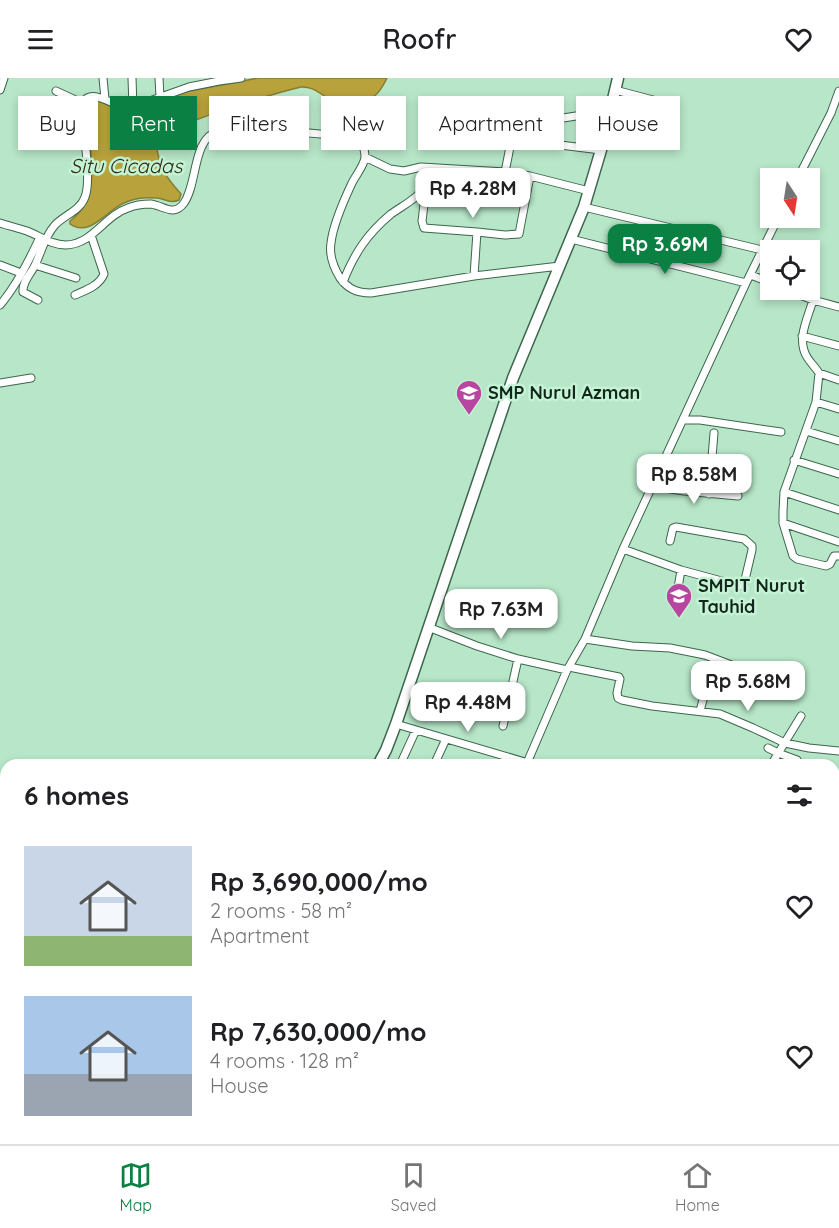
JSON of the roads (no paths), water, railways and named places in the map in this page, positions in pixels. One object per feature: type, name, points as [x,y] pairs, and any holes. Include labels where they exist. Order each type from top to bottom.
[{"type":"main road","points":[[614,96],[618,78]]},
{"type":"main road","points":[[381,759],[396,724],[513,378],[584,207],[601,150]]},
{"type":"street","points":[[103,78],[105,99]]},
{"type":"street","points":[[132,78],[133,96]]},
{"type":"street","points":[[159,78],[160,96]]},
{"type":"street","points":[[189,78],[189,87]]},
{"type":"street","points":[[163,96],[219,79],[241,78]]},
{"type":"street","points":[[0,90],[2,80]]},
{"type":"street","points":[[615,90],[638,96]]},
{"type":"street","points":[[56,91],[67,96]]},
{"type":"street","points":[[803,168],[831,113],[839,91]]},
{"type":"street","points":[[98,98],[110,101]]},
{"type":"street","points":[[831,113],[839,114]]},
{"type":"street","points":[[0,223],[60,245],[68,245],[91,235],[117,213],[132,206],[150,204],[171,211],[180,208],[186,199],[208,135],[218,131],[260,130],[330,135],[359,142],[364,149],[365,157],[348,192],[331,244],[334,266],[349,288],[357,292],[371,293],[474,276],[560,266]]},
{"type":"street","points":[[505,172],[512,145],[576,148]]},
{"type":"street","points":[[0,305],[14,287],[42,239],[57,223],[81,204],[85,197],[87,186],[85,150]]},
{"type":"street","points":[[365,157],[390,169],[404,171],[421,167],[505,172],[590,191]]},
{"type":"street","points":[[430,168],[422,221],[424,228],[505,235],[519,234],[530,176]]},
{"type":"street","points":[[343,282],[356,253],[368,237],[391,214],[415,198],[427,185]]},
{"type":"street","points":[[584,207],[760,250]]},
{"type":"street","points":[[474,276],[477,232]]},
{"type":"street","points":[[75,295],[97,284],[103,278],[104,274],[91,235]]},
{"type":"street","points":[[38,300],[22,290],[35,265],[42,239]]},
{"type":"street","points":[[571,239],[746,283]]},
{"type":"street","points":[[523,759],[585,639],[622,549],[760,255]]},
{"type":"street","points":[[0,265],[21,273]]},
{"type":"street","points":[[35,265],[76,278]]},
{"type":"street","points":[[751,275],[760,279]]},
{"type":"street","points":[[839,307],[813,300],[802,336],[806,356],[819,373],[839,380]]},
{"type":"street","points":[[802,336],[839,346]]},
{"type":"street","points":[[819,373],[816,402],[784,492],[783,523],[795,558],[826,566],[830,564],[834,556],[839,556]]},
{"type":"street","points":[[0,383],[31,378]]},
{"type":"street","points":[[816,402],[839,409]]},
{"type":"street","points":[[683,420],[700,420],[781,432]]},
{"type":"street","points":[[806,431],[839,441]]},
{"type":"street","points":[[709,494],[714,433]]},
{"type":"street","points":[[794,460],[839,474]]},
{"type":"street","points":[[652,486],[738,496]]},
{"type":"street","points":[[784,492],[839,510]]},
{"type":"street","points":[[783,523],[839,542]]},
{"type":"street","points":[[622,549],[681,570],[743,586],[753,550],[744,539],[676,527],[673,528],[670,541]]},
{"type":"street","points":[[675,606],[681,570]]},
{"type":"street","points":[[428,627],[518,659],[619,677],[618,698],[652,706],[720,714],[785,743],[839,751]]},
{"type":"street","points":[[585,639],[632,646],[670,648],[705,655],[734,666]]},
{"type":"street","points":[[503,726],[518,659]]},
{"type":"street","points":[[700,711],[704,696]]},
{"type":"street","points":[[774,759],[801,716]]},
{"type":"street","points":[[396,724],[508,759]]},
{"type":"street","points":[[403,759],[416,730]]},
{"type":"street","points":[[437,759],[446,739]]},
{"type":"street","points":[[768,748],[794,759]]},
{"type":"water","name":"Situ Cicadas","points":[[258,78],[387,78],[374,96],[325,96],[313,89],[301,87],[268,96],[209,96],[209,115],[197,120],[197,96],[173,96]]},
{"type":"water","name":"Situ Cicadas","points":[[98,101],[110,106],[110,150],[157,150],[164,171],[181,194],[179,200],[173,202],[157,198],[128,201],[91,225],[84,228],[77,227],[70,224],[70,221],[83,207],[91,185],[91,150],[98,150]]},
{"type":"place","name":"SMP Nurul Azman","points":[[469,416]]},
{"type":"place","name":"SMPIT Nurut Tauhid","points":[[679,619]]}]
